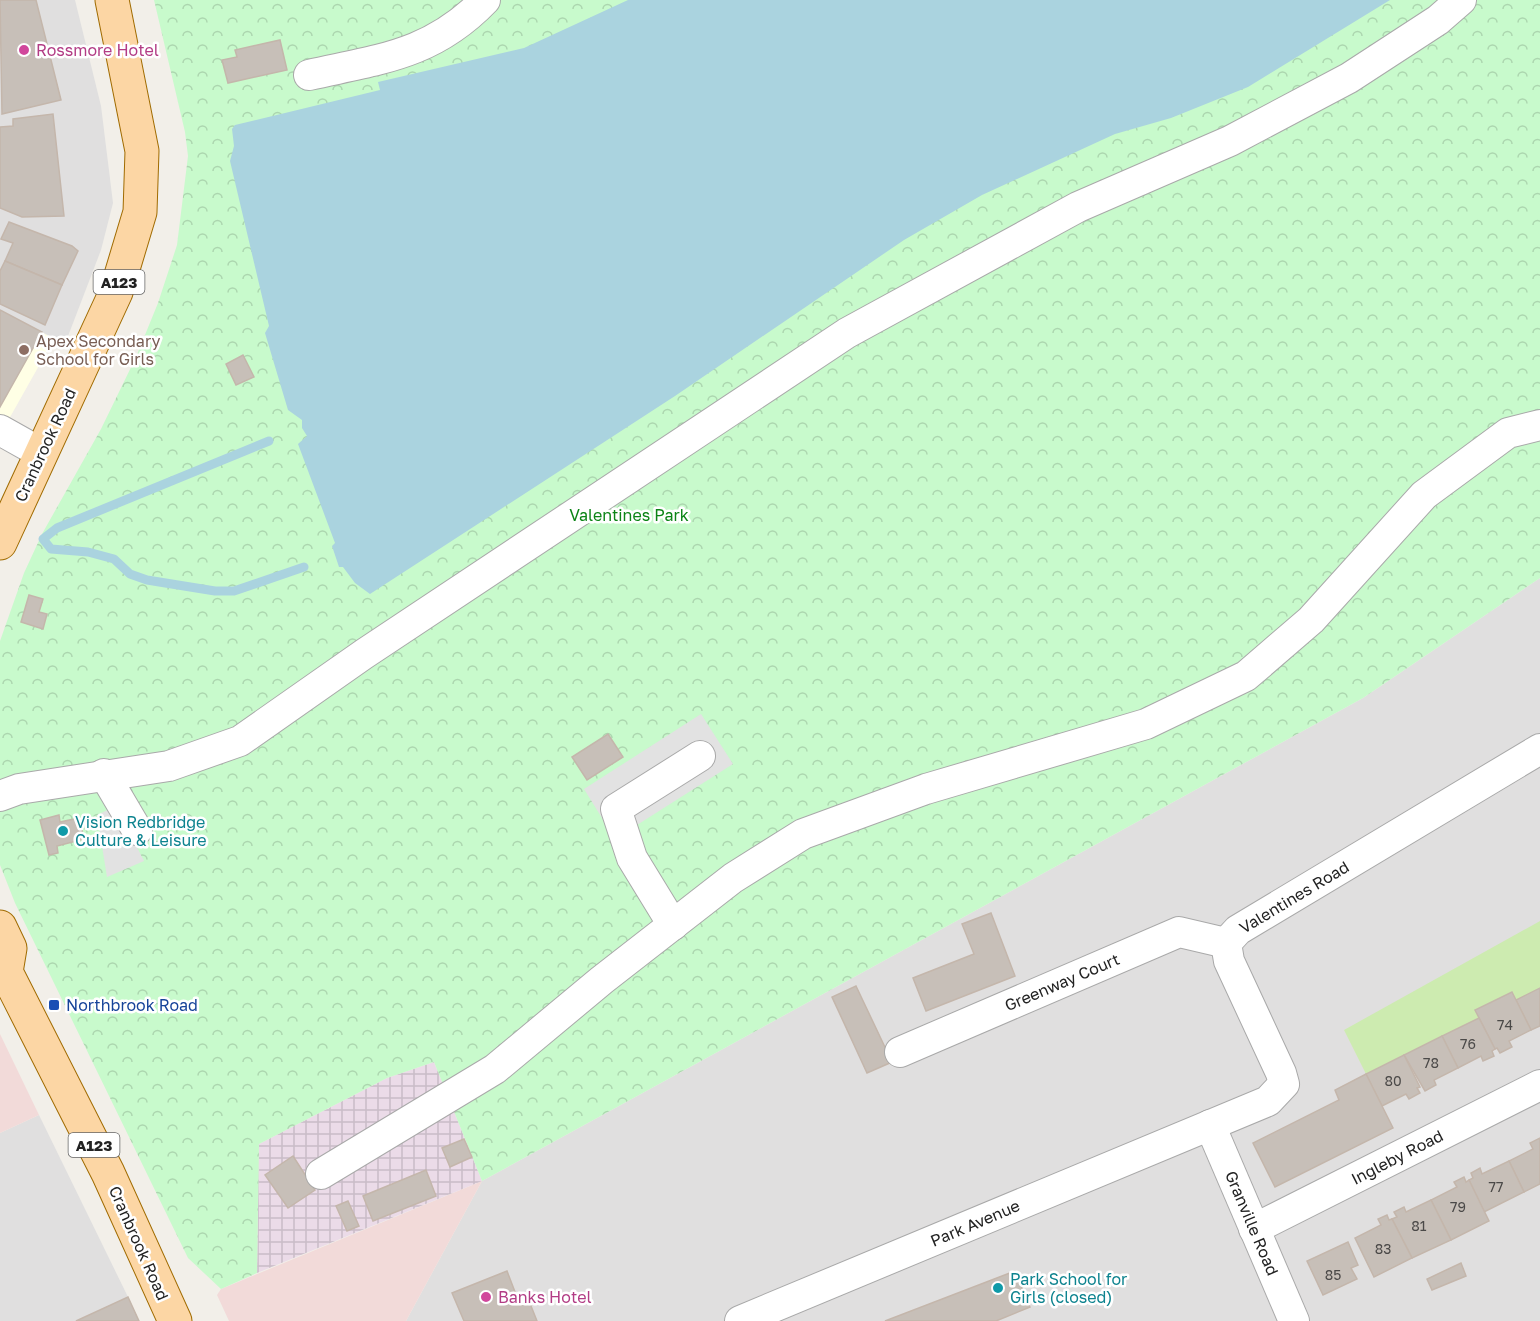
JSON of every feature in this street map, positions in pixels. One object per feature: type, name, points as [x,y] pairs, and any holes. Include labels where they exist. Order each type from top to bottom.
[{"type":"main road","name":"Cranbrook Road","points":[[0,543],[116,292],[140,212],[140,140],[112,0]]},
{"type":"main road","name":"Cranbrook Road","points":[[0,927],[10,948],[3,970],[108,1173],[175,1321]]},
{"type":"street","points":[[309,75],[407,53],[439,38],[468,17],[484,0]]},
{"type":"street","points":[[0,796],[19,789],[104,774],[169,766],[240,741],[364,654],[847,333],[1078,207],[1230,141],[1349,78],[1438,20],[1461,0]]},
{"type":"street","points":[[321,1174],[495,1069],[733,878],[803,834],[926,789],[1146,724],[1246,676],[1311,620],[1424,495],[1508,434],[1540,424]]},
{"type":"street","points":[[0,430],[41,453]]},
{"type":"street","name":"Valentines Road","points":[[1210,1125],[1268,1101],[1284,1084],[1277,1063],[1229,962],[1226,943],[1238,930],[1540,749]]},
{"type":"street","points":[[674,925],[632,858],[616,809],[700,756]]},
{"type":"street","points":[[104,774],[137,830]]},
{"type":"street","name":"Greenway Court","points":[[900,1052],[1179,932],[1226,943]]},
{"type":"street","name":"Ingleby Road","points":[[1254,1229],[1540,1085]]},
{"type":"street","name":"Granville Road","points":[[1210,1125],[1293,1321]]},
{"type":"street","name":"Park Avenue","points":[[740,1321],[1210,1125]]},
{"type":"shaded area","points":[[0,0],[75,0],[101,106],[113,203],[101,250],[65,344],[0,310]]},
{"type":"shaded area","name":"Apex Secondary School for Girls","points":[[0,310],[54,339],[9,419],[0,414]]},
{"type":"shaded area","points":[[1540,578],[1540,1321],[406,1321],[482,1181],[1363,698]]},
{"type":"shaded area","points":[[701,714],[733,764],[615,839],[584,789]]},
{"type":"shaded area","points":[[116,806],[144,861],[107,877],[97,815]]},
{"type":"shaded area","points":[[0,1034],[39,1115],[0,1133]]},
{"type":"shaded area","points":[[434,1062],[482,1181],[257,1273],[259,1144],[387,1078]]},
{"type":"shaded area","points":[[39,1115],[128,1297],[76,1321],[0,1321],[0,1133]]},
{"type":"shaded area","points":[[482,1181],[406,1321],[229,1321],[217,1295],[221,1289]]},
{"type":"green space","name":"Valentines Park","points":[[154,0],[1540,0],[1540,578],[1363,698],[482,1181],[434,1062],[387,1078],[259,1144],[257,1273],[221,1289],[188,1258],[15,903],[0,865],[0,641],[24,573],[42,534],[101,429],[136,357],[158,303],[177,245],[188,156],[185,132]]},
{"type":"green space","points":[[1540,921],[1540,988],[1516,1000],[1512,992],[1475,1010],[1479,1018],[1366,1074],[1344,1030]]},
{"type":"water","points":[[628,0],[1390,0],[1248,87],[1171,118],[1115,134],[982,195],[904,240],[675,396],[370,594],[355,583],[343,567],[339,567],[332,546],[335,543],[298,444],[307,436],[302,428],[302,420],[288,410],[265,333],[269,326],[230,161],[234,146],[232,129],[235,125],[380,90],[378,82],[524,48]]},
{"type":"building","name":"Rossmore Hotel","points":[[0,0],[36,0],[61,100],[2,114]]},
{"type":"building","points":[[280,40],[287,70],[228,83],[222,60],[237,57],[235,50]]},
{"type":"building","points":[[53,114],[64,216],[22,217],[0,208],[0,127],[13,126],[13,119]]},
{"type":"building","points":[[9,222],[72,246],[78,251],[62,285],[5,261],[13,243],[1,239]]},
{"type":"building","points":[[5,261],[62,285],[45,325],[0,304],[0,271]]},
{"type":"building","name":"Apex Secondary School for Girls","points":[[0,310],[42,332],[0,407]]},
{"type":"building","points":[[243,355],[254,377],[236,385],[226,364]]},
{"type":"building","points":[[29,595],[43,599],[39,612],[47,614],[43,629],[21,622]]},
{"type":"building","points":[[608,734],[623,757],[587,780],[572,757]]},
{"type":"building","name":"Vision Redbridge Culture & Leisure","points":[[59,815],[60,822],[79,818],[84,839],[57,846],[58,853],[49,855],[40,820]]},
{"type":"building","points":[[991,913],[1015,976],[926,1011],[913,978],[974,954],[962,924]]},
{"type":"building","points":[[856,986],[892,1062],[867,1073],[832,997]]},
{"type":"building","points":[[1540,988],[1540,1026],[1531,1030],[1516,1000]]},
{"type":"building","points":[[1512,992],[1531,1030],[1509,1041],[1512,1047],[1500,1053],[1497,1048],[1495,1049],[1475,1010]]},
{"type":"building","points":[[1479,1018],[1495,1049],[1492,1051],[1494,1056],[1483,1061],[1481,1056],[1458,1068],[1442,1036]]},
{"type":"building","points":[[1442,1036],[1458,1068],[1434,1080],[1436,1085],[1425,1091],[1404,1055]]},
{"type":"building","points":[[1404,1055],[1420,1087],[1417,1088],[1420,1093],[1409,1099],[1406,1094],[1382,1106],[1366,1074]]},
{"type":"building","points":[[1366,1074],[1393,1128],[1275,1187],[1253,1143],[1339,1100],[1335,1090]]},
{"type":"building","points":[[1540,1138],[1540,1184],[1524,1192],[1509,1161],[1533,1149],[1530,1143]]},
{"type":"building","points":[[464,1139],[472,1157],[450,1167],[442,1148]]},
{"type":"building","points":[[293,1156],[315,1190],[288,1208],[265,1175]]},
{"type":"building","points":[[1509,1161],[1524,1192],[1484,1212],[1469,1180],[1473,1178],[1471,1173],[1480,1168],[1482,1174]]},
{"type":"building","points":[[426,1170],[436,1196],[373,1221],[363,1196]]},
{"type":"building","points":[[1464,1177],[1466,1182],[1469,1180],[1489,1221],[1451,1240],[1431,1200],[1457,1187],[1454,1182]]},
{"type":"building","points":[[1431,1200],[1451,1240],[1412,1258],[1392,1219],[1397,1217],[1394,1212],[1404,1207],[1406,1212]]},
{"type":"building","points":[[348,1201],[359,1226],[347,1231],[336,1206]]},
{"type":"building","points":[[1387,1215],[1389,1220],[1392,1219],[1412,1258],[1374,1277],[1355,1238],[1381,1225],[1378,1219]]},
{"type":"building","points":[[1348,1242],[1358,1265],[1351,1268],[1357,1279],[1323,1295],[1307,1261]]},
{"type":"building","points":[[1461,1263],[1466,1276],[1432,1290],[1427,1279]]},
{"type":"building","name":"Banks Hotel","points":[[507,1271],[520,1305],[529,1301],[537,1321],[464,1321],[452,1293]]},
{"type":"building","name":"Park School for Girls (closed)","points":[[1015,1271],[1030,1307],[996,1321],[885,1321]]},
{"type":"building","points":[[128,1297],[139,1321],[76,1321]]},
{"type":"waterway","points":[[269,441],[57,528],[43,539],[51,549],[88,552],[114,559],[130,574],[147,580],[215,591],[234,591],[304,567]]},
{"type":"place","name":"Rossmore Hotel","points":[[24,50]]},
{"type":"place","name":"Apex Secondary School for Girls","points":[[24,350]]},
{"type":"place","name":"Vision Redbridge Culture & Leisure","points":[[63,831]]},
{"type":"place","name":"Northbrook Road","points":[[54,1005]]},
{"type":"place","name":"Park School for Girls (closed)","points":[[998,1288]]},
{"type":"place","name":"Banks Hotel","points":[[486,1297]]}]
